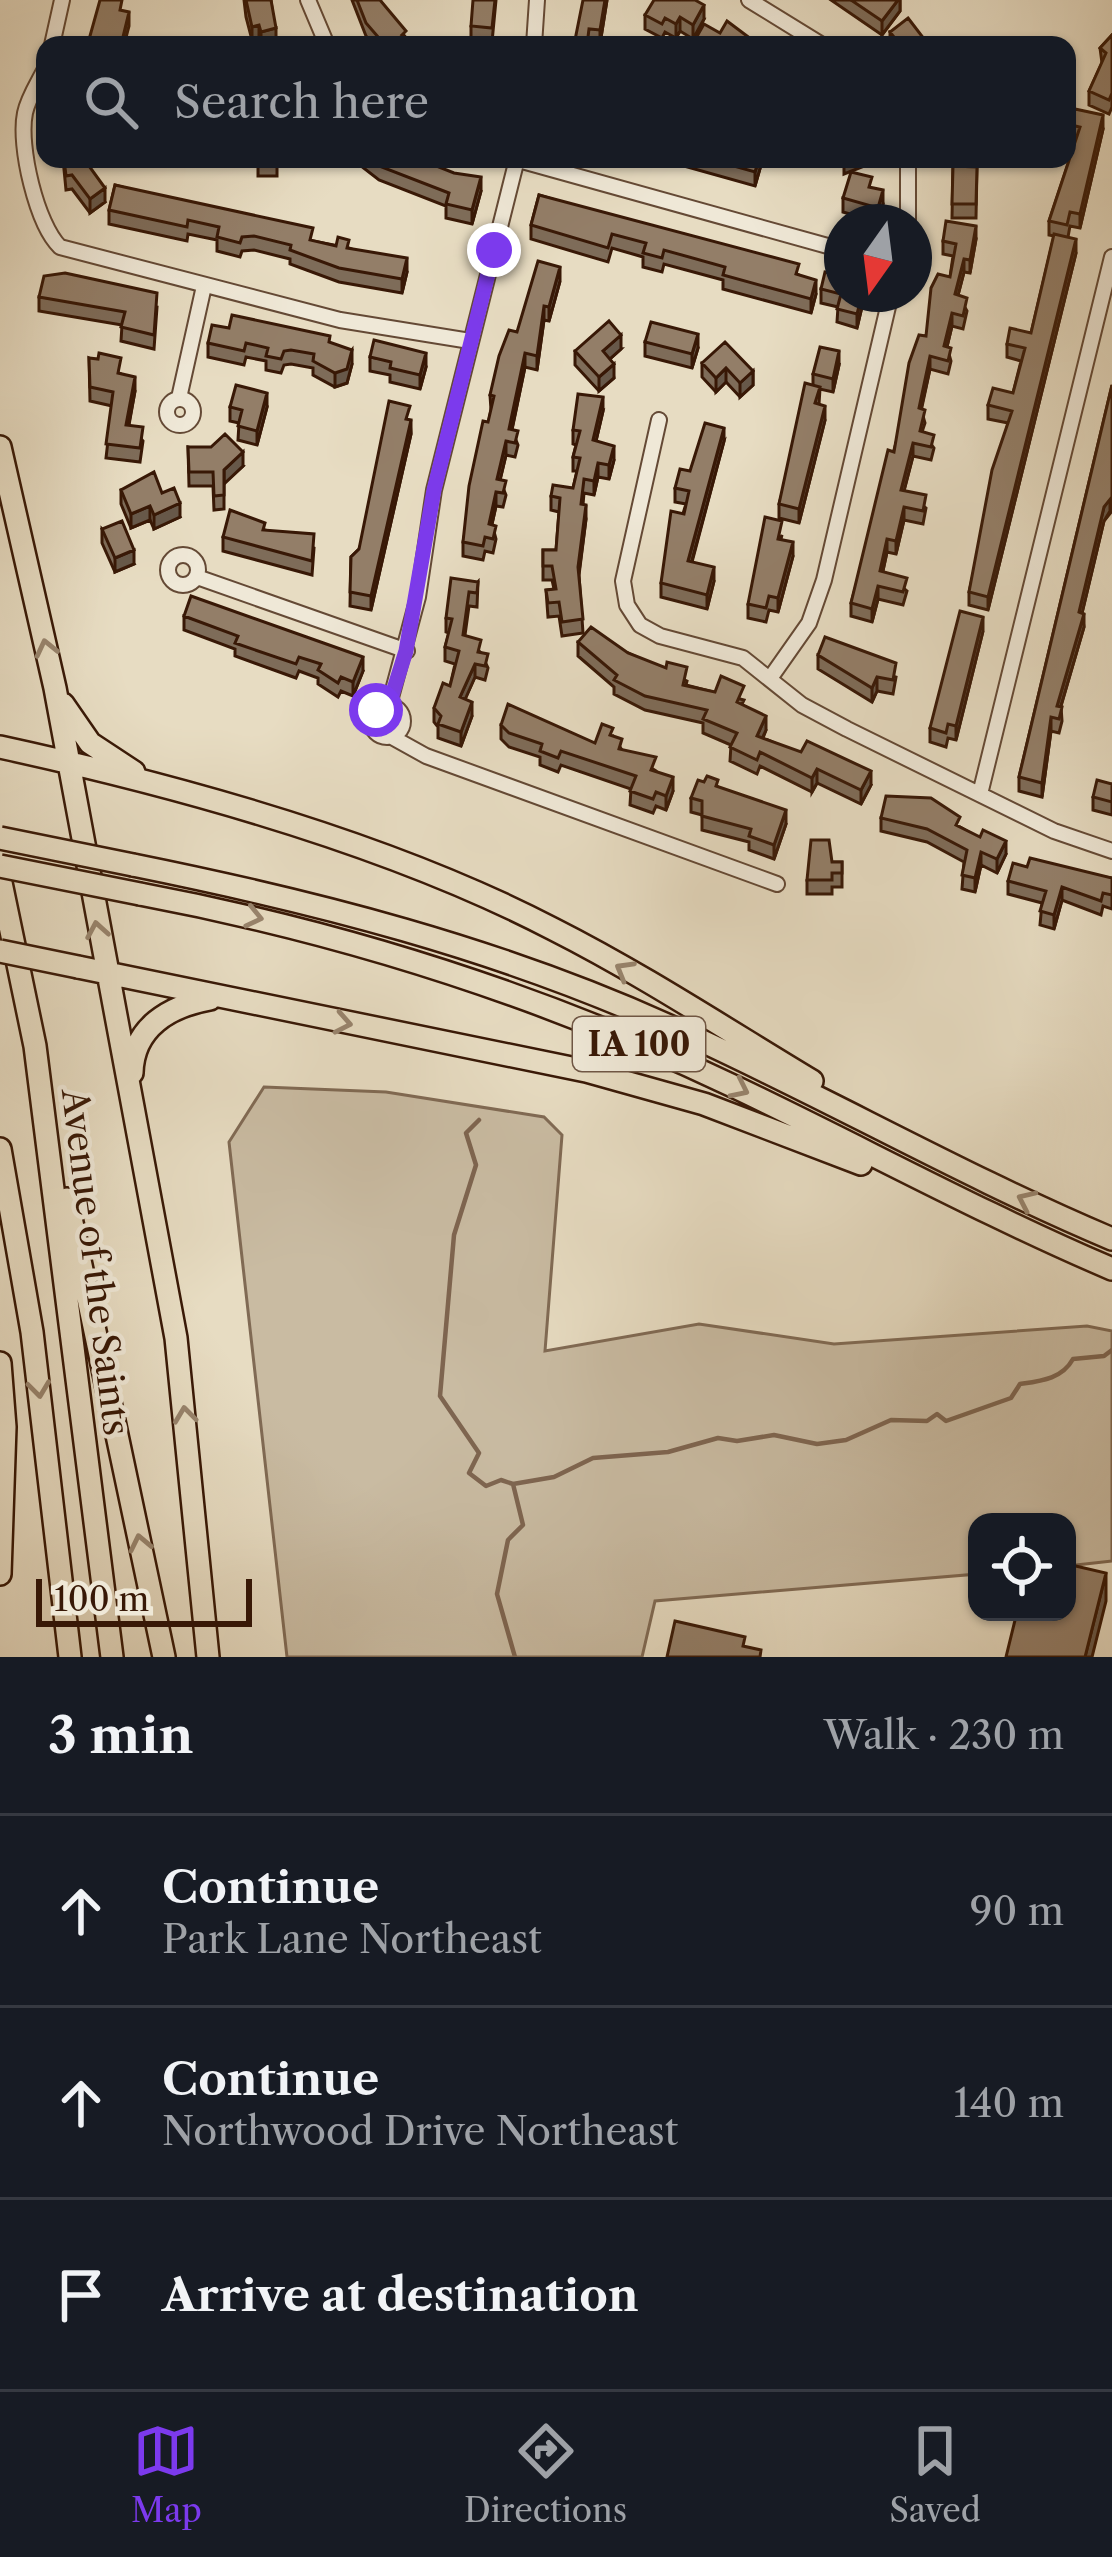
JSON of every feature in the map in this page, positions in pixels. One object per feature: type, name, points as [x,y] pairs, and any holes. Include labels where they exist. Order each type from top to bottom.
[{"type":"highway","points":[[0,447],[55,688],[176,1338],[208,1657]]},
{"type":"highway","points":[[55,688],[90,743],[161,786]]},
{"type":"highway","points":[[0,747],[161,786],[400,865],[552,928],[941,1159]]},
{"type":"highway","name":"IA 100","points":[[0,838],[358,916],[512,964],[664,1024],[1112,1239]]},
{"type":"highway","name":"IA 100","points":[[0,866],[351,940],[566,1013],[734,1086],[1112,1269]]},
{"type":"highway","name":"Avenue of the Saints","points":[[0,878],[35,1046],[112,1657]]},
{"type":"highway","points":[[0,951],[586,1071],[656,1090],[1011,1224]]},
{"type":"highway","points":[[136,1127],[132,1063],[141,1037],[180,1006],[215,998]]},
{"type":"highway","points":[[35,1046],[164,1657]]},
{"type":"highway","name":"Avenue of the Saints","points":[[0,1149],[32,1332],[70,1657]]},
{"type":"highway","points":[[0,1363],[5,1427],[0,1574]]},
{"type":"street","points":[[54,36],[62,0]]},
{"type":"street","points":[[308,0],[323,36]]},
{"type":"street","points":[[535,36],[538,0]]},
{"type":"street","points":[[749,0],[807,36]]},
{"type":"street","points":[[36,88],[24,114],[38,215],[46,234],[60,248],[340,320],[470,341]]},
{"type":"street","points":[[389,705],[406,651],[425,534],[514,168]]},
{"type":"street","points":[[548,168],[824,245]]},
{"type":"street","points":[[908,168],[908,204]]},
{"type":"street","points":[[980,794],[1112,257]]},
{"type":"street","points":[[179,398],[204,286]]},
{"type":"street","points":[[771,677],[809,623],[824,580],[888,312]]},
{"type":"street","points":[[659,419],[623,581],[627,605],[640,625],[660,636],[743,658],[802,705],[980,794],[1112,851]]},
{"type":"street","points":[[196,577],[406,651]]},
{"type":"street","points":[[389,705],[403,720],[390,736]]},
{"type":"street","points":[[389,705],[376,710],[371,723],[380,735],[777,884]]},
{"type":"shaded area","points":[[264,1087],[386,1092],[544,1117],[562,1135],[545,1351],[699,1324],[834,1344],[1087,1326],[1112,1331],[1112,1561],[1076,1565],[1076,1513],[968,1513],[968,1575],[655,1601],[642,1657],[287,1657],[229,1142]]},
{"type":"building","points":[[100,0],[122,0],[120,10],[129,12],[123,36],[90,36]]},
{"type":"building","points":[[246,0],[271,0],[276,28],[261,32],[259,25],[252,27]]},
{"type":"building","points":[[357,0],[380,0],[406,31],[404,36],[377,36]]},
{"type":"building","points":[[473,0],[495,0],[492,28],[471,26]]},
{"type":"building","points":[[583,0],[605,0],[600,30],[589,29],[588,36],[576,36]]},
{"type":"building","points":[[654,0],[695,0],[704,5],[693,25],[680,17],[676,24],[665,18],[662,24],[645,15]]},
{"type":"building","points":[[851,0],[898,0],[882,21]]},
{"type":"building","points":[[908,18],[922,36],[893,36],[890,32]]},
{"type":"building","points":[[727,21],[747,36],[697,36],[704,24],[720,33]]},
{"type":"building","points":[[1112,35],[1109,100],[1089,91],[1106,53],[1100,48]]},
{"type":"building","points":[[1076,109],[1103,115],[1080,214],[1070,212],[1067,225],[1049,221],[1066,168],[1076,168],[1080,127],[1076,126]]},
{"type":"building","points":[[65,168],[91,168],[105,188],[90,199],[72,175],[66,176]]},
{"type":"building","points":[[384,168],[442,168],[481,177],[472,210],[446,204],[449,193]]},
{"type":"building","points":[[953,168],[977,168],[976,204],[952,204]]},
{"type":"building","points":[[851,172],[872,177],[869,187],[883,190],[879,204],[843,198]]},
{"type":"building","points":[[115,185],[313,228],[310,240],[336,246],[338,237],[349,240],[347,248],[407,258],[402,279],[339,268],[290,250],[291,245],[254,236],[242,237],[240,243],[217,237],[219,227],[188,220],[187,227],[109,210]]},
{"type":"building","points":[[539,195],[799,264],[796,274],[816,280],[811,299],[723,275],[725,267],[664,250],[662,258],[643,253],[646,243],[612,234],[608,248],[531,225]]},
{"type":"building","points":[[946,221],[976,226],[970,260],[964,259],[955,294],[967,298],[963,316],[952,313],[944,346],[951,348],[948,361],[930,356],[919,408],[925,410],[920,431],[934,435],[931,447],[913,443],[901,490],[926,495],[923,511],[904,507],[896,541],[887,539],[880,571],[907,578],[903,592],[878,586],[872,609],[851,603],[888,450],[894,452],[909,363],[919,335],[926,336],[932,286],[938,274],[950,277],[956,244],[943,241]]},
{"type":"building","points":[[1054,234],[1076,239],[988,597],[969,592],[992,470],[1012,411],[988,405],[993,388],[1013,393],[1025,348],[1007,344],[1010,328],[1031,333]]},
{"type":"building","points":[[538,261],[560,267],[549,307],[544,306],[537,356],[525,353],[509,429],[518,431],[515,443],[506,441],[497,479],[506,481],[503,493],[496,492],[489,524],[496,526],[493,539],[485,537],[483,546],[463,542],[469,486],[483,421],[488,422],[494,396],[490,395],[499,356],[509,330],[517,332]]},
{"type":"building","points":[[65,273],[157,293],[154,335],[121,327],[125,312],[39,297],[44,276]]},
{"type":"building","points":[[232,315],[330,336],[329,342],[352,350],[347,369],[335,373],[313,361],[314,354],[284,351],[281,359],[266,356],[268,348],[246,343],[244,351],[208,343],[212,325],[229,328]]},
{"type":"building","points":[[609,321],[621,335],[603,351],[614,364],[599,377],[575,351]]},
{"type":"building","points":[[651,322],[698,334],[692,354],[645,342]]},
{"type":"building","points":[[374,340],[426,353],[420,375],[370,357]]},
{"type":"building","points":[[725,342],[753,371],[740,383],[726,368],[716,378],[702,363]]},
{"type":"building","points":[[820,347],[839,351],[833,379],[813,374]]},
{"type":"building","points":[[99,353],[121,358],[118,373],[135,377],[126,425],[143,427],[140,448],[106,444],[113,392],[90,387],[89,358],[98,359]]},
{"type":"building","points":[[805,383],[820,387],[815,403],[825,406],[799,509],[779,504]]},
{"type":"building","points":[[236,385],[267,393],[257,431],[238,426],[242,410],[230,407]]},
{"type":"building","points":[[1112,385],[1112,497],[1104,507],[1079,612],[1084,614],[1057,706],[1062,707],[1059,719],[1051,717],[1042,783],[1019,777]]},
{"type":"building","points":[[578,394],[603,397],[593,440],[614,446],[609,465],[598,463],[594,481],[584,479],[581,504],[586,505],[578,567],[583,619],[562,622],[559,602],[548,603],[546,590],[556,589],[552,566],[543,566],[543,550],[556,550],[560,498],[551,496],[553,485],[573,488],[580,458],[573,457],[580,431],[573,430]]},
{"type":"building","points":[[389,401],[410,406],[406,419],[411,420],[371,596],[350,592],[351,557],[359,549]]},
{"type":"building","points":[[705,423],[724,428],[688,561],[714,567],[707,595],[661,583],[671,511],[684,514],[689,491],[675,488],[680,469],[690,471]]},
{"type":"building","points":[[225,434],[243,452],[224,470],[224,495],[214,496],[213,472],[189,472],[188,447],[211,447]]},
{"type":"building","points":[[154,472],[162,493],[174,488],[180,503],[154,515],[150,506],[131,514],[121,490]]},
{"type":"building","points":[[230,510],[265,523],[263,530],[314,534],[312,561],[223,537]]},
{"type":"building","points":[[765,517],[782,521],[778,539],[793,542],[778,598],[769,596],[766,608],[748,604]]},
{"type":"building","points":[[122,521],[134,550],[115,558],[102,529]]},
{"type":"building","points":[[451,578],[478,582],[477,593],[469,592],[463,635],[481,640],[478,652],[488,654],[485,666],[475,664],[460,697],[472,702],[461,732],[438,724],[441,716],[434,708],[443,683],[450,686],[459,651],[445,647],[452,619],[446,618]]},
{"type":"building","points":[[191,596],[363,657],[353,682],[341,677],[338,683],[318,670],[321,664],[299,657],[296,664],[235,643],[238,636],[184,616]]},
{"type":"building","points":[[960,611],[983,617],[956,726],[948,724],[946,733],[930,728]]},
{"type":"building","points":[[591,627],[628,653],[666,668],[667,662],[687,667],[683,685],[715,692],[721,676],[744,686],[737,702],[766,716],[757,736],[801,752],[807,741],[871,771],[861,790],[817,769],[812,778],[760,752],[757,760],[730,747],[737,733],[703,719],[707,710],[645,696],[614,680],[617,675],[578,642]]},
{"type":"building","points":[[825,637],[896,663],[893,680],[877,677],[872,688],[818,655]]},
{"type":"building","points":[[508,704],[595,743],[602,724],[613,728],[610,735],[622,739],[619,749],[656,757],[651,770],[673,777],[666,796],[656,792],[653,799],[630,791],[636,776],[561,751],[558,758],[540,751],[542,744],[509,733],[501,725]]},
{"type":"building","points":[[707,776],[718,780],[716,786],[786,810],[774,845],[749,836],[751,829],[702,816],[702,801],[691,798],[698,780],[704,782]]},
{"type":"building","points":[[1097,780],[1112,784],[1112,802],[1093,797]]},
{"type":"building","points":[[886,796],[931,798],[960,817],[956,825],[980,837],[983,830],[1006,841],[997,859],[981,852],[975,878],[962,875],[967,850],[927,829],[881,818]]},
{"type":"building","points":[[811,840],[829,840],[832,862],[842,862],[842,873],[832,873],[832,880],[807,880]]},
{"type":"building","points":[[1030,858],[1112,878],[1112,895],[1103,893],[1101,901],[1062,887],[1054,915],[1040,911],[1046,891],[1008,881],[1013,863],[1027,867]]},
{"type":"building","points":[[1076,1566],[1106,1573],[1085,1657],[1006,1657],[1015,1621],[1076,1621]]},
{"type":"building","points":[[675,1621],[745,1637],[743,1646],[761,1650],[760,1657],[667,1657]]},
{"type":"waterway","points":[[479,1120],[466,1133],[476,1165],[454,1235],[440,1396],[479,1453],[469,1473],[486,1486],[501,1480],[513,1484],[523,1525],[508,1540],[497,1594],[515,1657]]},
{"type":"waterway","points":[[513,1484],[554,1477],[593,1458],[668,1452],[718,1438],[737,1441],[774,1435],[817,1444],[846,1440],[891,1420],[927,1421],[937,1414],[946,1421],[1011,1398],[1020,1384],[1057,1375],[1073,1359],[1104,1356],[1112,1350]]},
{"type":"route","points":[[376,710],[389,705],[406,651],[434,490],[494,250]]}]
